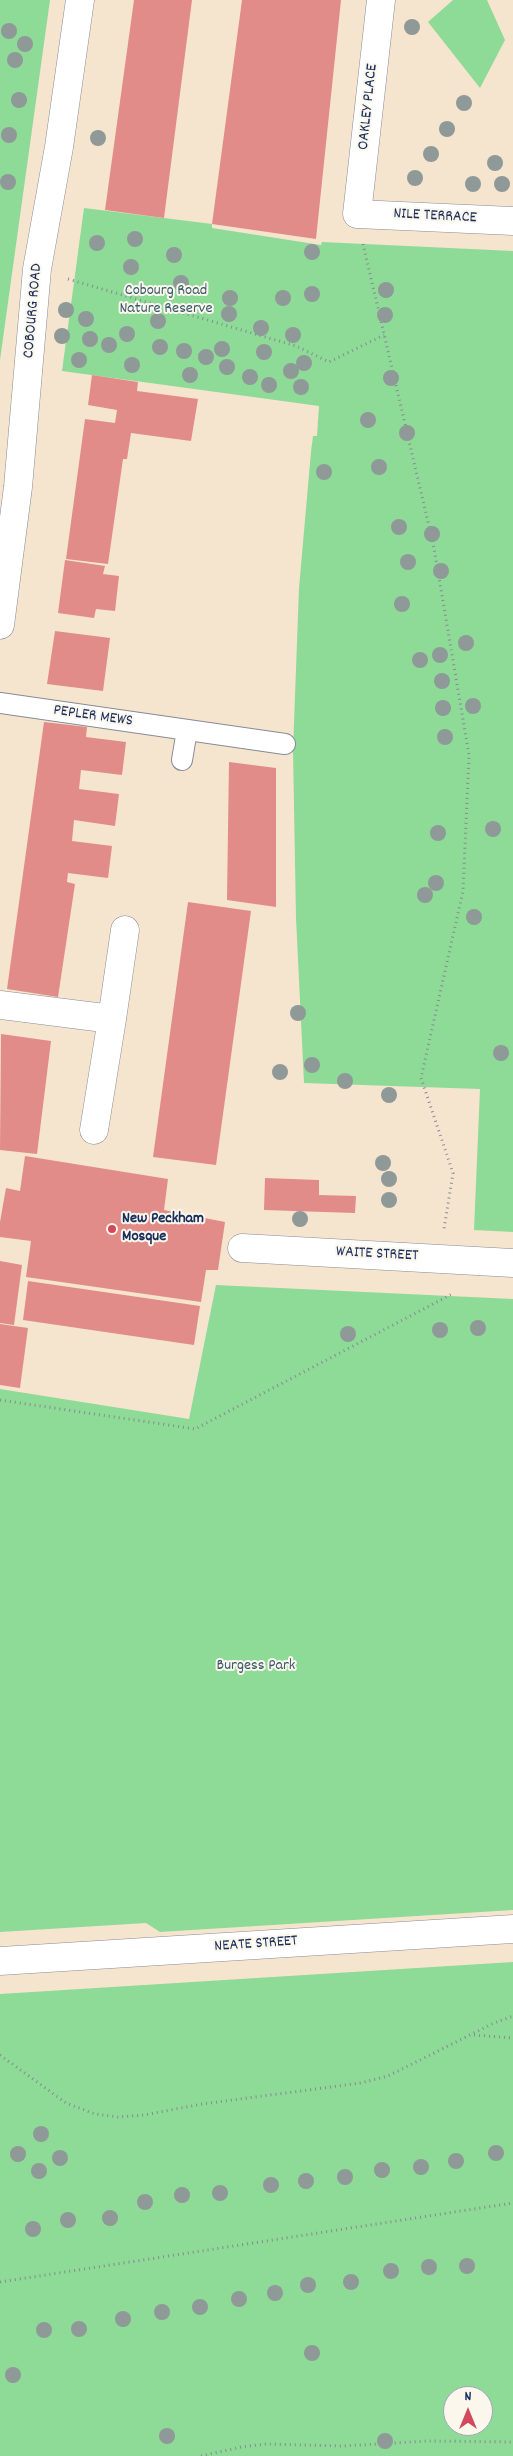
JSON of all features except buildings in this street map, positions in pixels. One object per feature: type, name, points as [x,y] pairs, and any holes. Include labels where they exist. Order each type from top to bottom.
[{"type":"street","name":"COBOURG ROAD","points":[[0,625],[18,487],[37,269],[59,147],[80,0]]},
{"type":"street","name":"OAKLEY PLACE","points":[[357,214],[381,0]]},
{"type":"street","name":"NILE TERRACE","points":[[357,214],[513,221]]},
{"type":"street","points":[[94,1130],[125,930]]},
{"type":"street","points":[[0,1005],[112,1019]]},
{"type":"street","name":"WAITE STREET","points":[[242,1248],[513,1263]]},
{"type":"street","name":"NEATE STREET","points":[[0,1961],[513,1930]]},
{"type":"lane","name":"PEPLER MEWS","points":[[0,703],[285,744]]},
{"type":"lane","points":[[182,760],[187,730]]},
{"type":"path","points":[[357,214],[434,548],[469,755],[463,892],[421,1078],[453,1173],[440,1259]]},
{"type":"path","points":[[37,269],[296,346],[329,362],[384,335]]},
{"type":"path","points":[[0,1400],[194,1429],[457,1291]]},
{"type":"path","points":[[0,2055],[66,2103],[95,2114],[118,2117],[144,2115],[202,2104],[361,2083],[388,2076],[513,2016]]},
{"type":"path","points":[[472,2035],[513,2038]]},
{"type":"path","points":[[0,2282],[513,2204]]},
{"type":"path","points":[[201,2456],[241,2447],[266,2444],[343,2446],[428,2441],[513,2442]]},
{"type":"green space","points":[[0,0],[50,0],[0,360]]},
{"type":"green space","points":[[453,0],[487,0],[505,40],[480,88],[428,22]]},
{"type":"green space","name":"Cobourg Road Nature Reserve","points":[[84,208],[212,224],[212,228],[321,245],[322,242],[513,251],[513,1232],[474,1230],[480,1089],[304,1083],[296,918],[293,750],[299,588],[311,452],[313,436],[317,436],[319,406],[62,371]]},
{"type":"green space","name":"Burgess Park","points":[[216,1285],[513,1299],[513,1910],[160,1932],[146,1923],[0,1932],[0,1389],[189,1419]]},
{"type":"green space","points":[[513,1962],[513,2456],[0,2456],[0,1994]]},
{"type":"place","name":"New Peckham Mosque","points":[[112,1229]]}]
